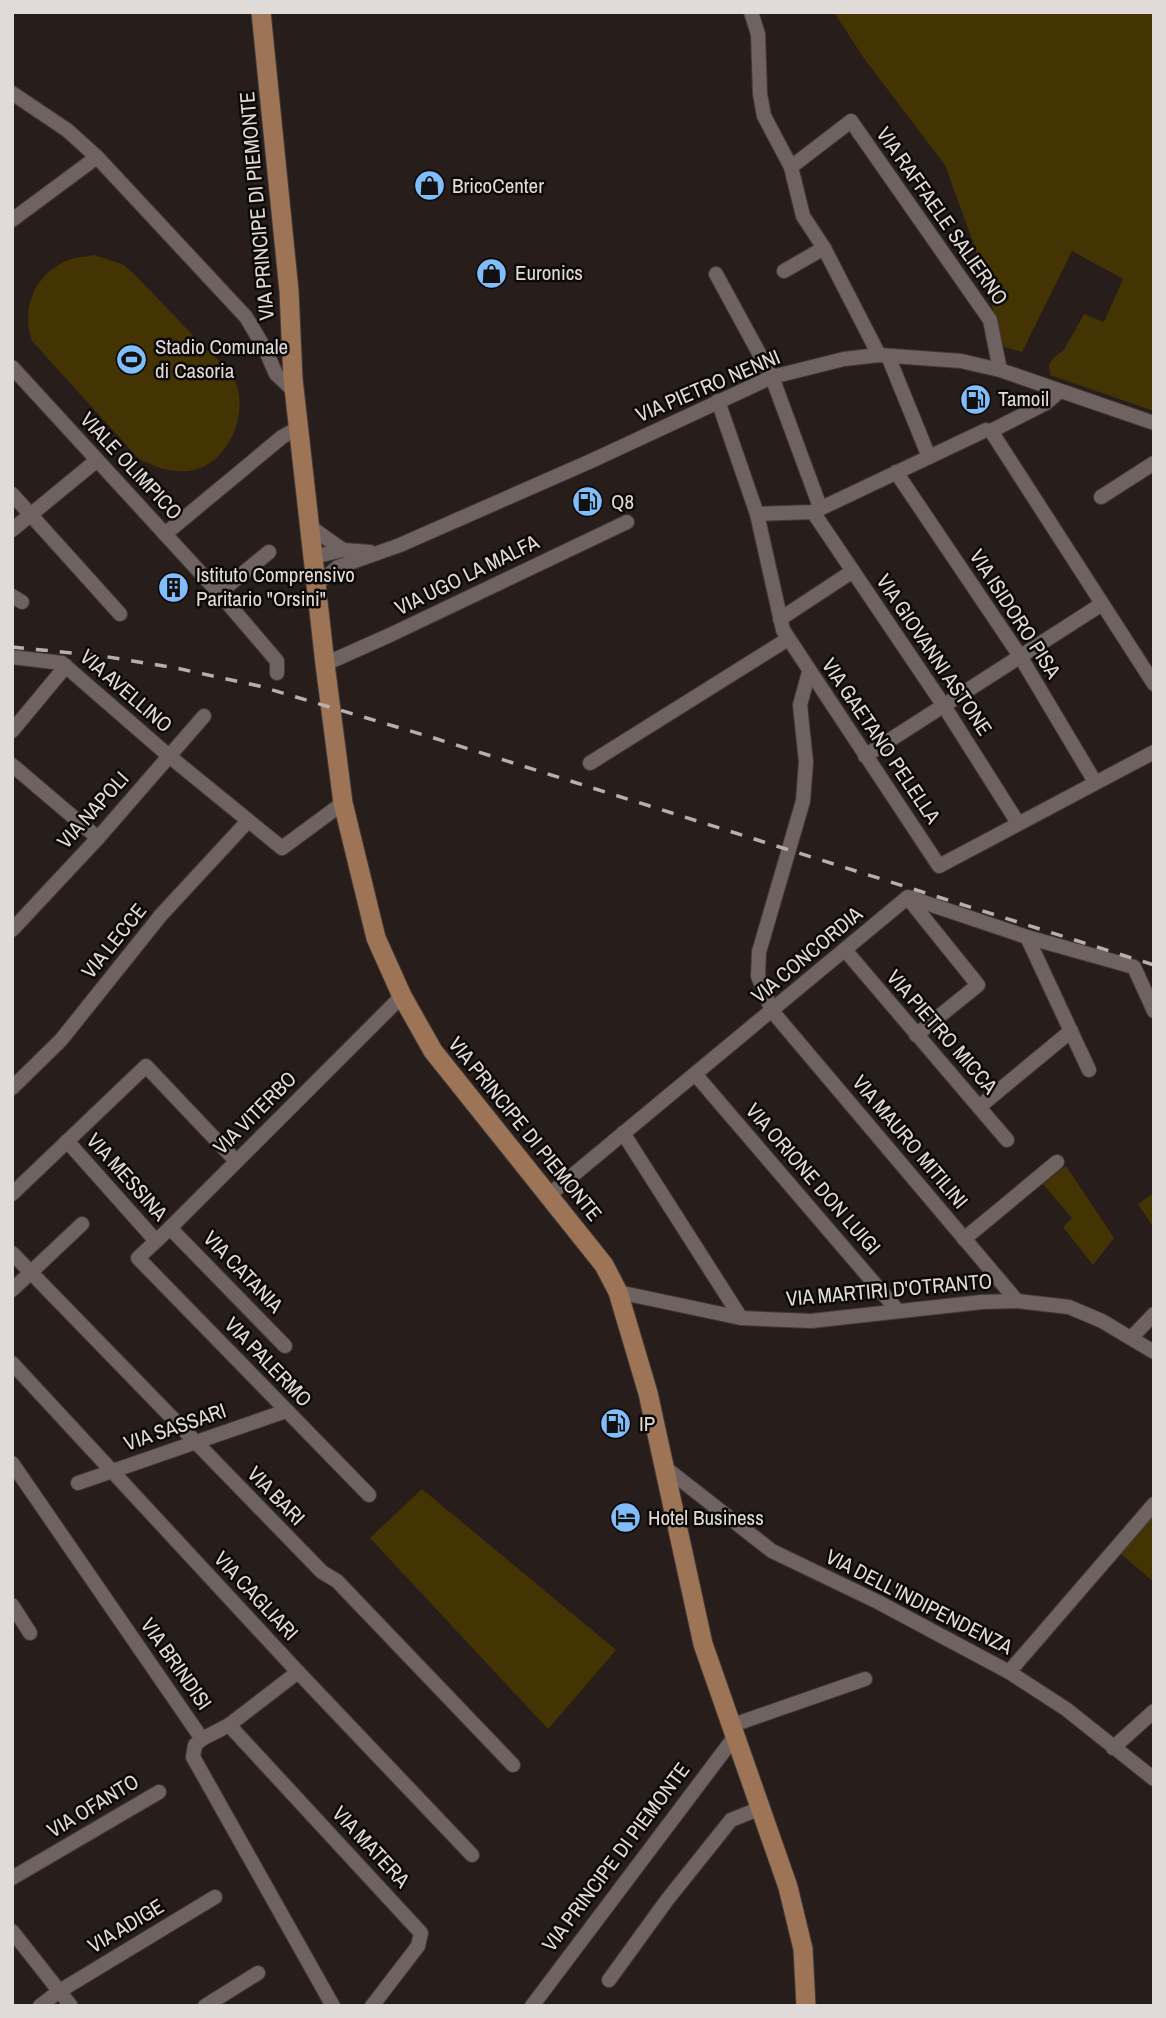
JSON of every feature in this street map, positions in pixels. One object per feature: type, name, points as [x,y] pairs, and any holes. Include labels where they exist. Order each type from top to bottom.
[{"type":"main road","name":"VIA PRINCIPE DI PIEMONTE","points":[[261,12],[289,291],[290,341],[298,428],[325,663],[343,803],[376,938],[402,996],[433,1051],[604,1265],[618,1292],[648,1394],[703,1644],[788,1887],[799,1938]]},
{"type":"main road","points":[[797,2006],[795,1950],[799,1938]]},
{"type":"main road","points":[[799,1938],[806,1974],[806,2006]]},
{"type":"street","points":[[751,12],[758,34],[760,94],[764,116],[792,167],[803,216],[824,248],[883,356],[929,457]]},
{"type":"street","points":[[12,93],[66,130],[97,157],[246,317],[276,374],[295,392]]},
{"type":"street","name":"VIA RAFFAELE SALIERNO","points":[[792,167],[851,121],[990,320],[1000,370]]},
{"type":"street","points":[[12,219],[97,157]]},
{"type":"street","points":[[783,271],[824,248]]},
{"type":"street","name":"VIA GIOVANNI ASTONE","points":[[716,274],[772,377],[817,510],[853,571],[944,706],[1018,823]]},
{"type":"street","points":[[263,346],[277,348],[290,341]]},
{"type":"street","name":"VIA PIETRO NENNI","points":[[316,585],[338,567],[400,545],[772,377],[834,360],[883,356],[961,361],[1000,370],[1154,423]]},
{"type":"street","name":"VIALE OLIMPICO","points":[[12,368],[219,593],[277,661],[277,673]]},
{"type":"street","points":[[757,514],[817,510],[986,430],[991,431],[1046,403],[1059,392]]},
{"type":"street","name":"VIA GAETANO PELELLA","points":[[718,401],[757,514],[782,630],[939,866],[1018,823]]},
{"type":"street","points":[[165,534],[282,437],[298,428]]},
{"type":"street","points":[[991,431],[1154,684]]},
{"type":"street","points":[[12,530],[96,461]]},
{"type":"street","points":[[1101,497],[1154,463]]},
{"type":"street","name":"VIA ISIDORO PISA","points":[[896,472],[1020,656],[1095,782]]},
{"type":"street","points":[[12,494],[120,614]]},
{"type":"street","name":"VIA UGO LA MALFA","points":[[325,663],[390,635],[627,522]]},
{"type":"street","points":[[309,526],[343,550]]},
{"type":"street","points":[[313,557],[343,550],[375,552]]},
{"type":"street","points":[[219,593],[269,552]]},
{"type":"street","points":[[780,619],[853,571]]},
{"type":"street","points":[[865,756],[1102,604]]},
{"type":"street","points":[[590,763],[788,639]]},
{"type":"street","name":"VIA AVELLINO","points":[[12,657],[62,663],[169,756],[282,848],[343,803]]},
{"type":"street","points":[[12,731],[66,666]]},
{"type":"street","name":"VIA MAURO MITILINI","points":[[809,672],[800,705],[806,762],[803,801],[759,952],[758,976],[772,1011],[1017,1301]]},
{"type":"street","name":"VIA NAPOLI","points":[[12,930],[98,838],[204,716]]},
{"type":"street","points":[[1018,823],[1154,752]]},
{"type":"street","points":[[12,765],[98,838]]},
{"type":"street","name":"VIA LECCE","points":[[12,1088],[61,1040],[161,915],[248,821]]},
{"type":"street","points":[[908,897],[1027,937],[1134,967],[1154,1011]]},
{"type":"street","points":[[908,897],[978,985],[916,1035]]},
{"type":"street","name":"VIA CONCORDIA","points":[[549,1195],[908,897]]},
{"type":"street","points":[[1027,937],[1089,1070]]},
{"type":"street","name":"VIA PIETRO MICCA","points":[[845,950],[1007,1140]]},
{"type":"street","name":"VIA VITERBO","points":[[138,1258],[402,996]]},
{"type":"street","points":[[979,1107],[1071,1031]]},
{"type":"street","points":[[12,1194],[146,1066],[236,1161]]},
{"type":"street","name":"VIA ORIONE DON LUIGI","points":[[695,1074],[898,1311]]},
{"type":"street","points":[[623,1133],[741,1318]]},
{"type":"street","name":"VIA MESSINA","points":[[67,1141],[156,1241]]},
{"type":"street","points":[[964,1239],[1057,1162]]},
{"type":"street","points":[[12,1290],[82,1224]]},
{"type":"street","name":"VIA CATANIA","points":[[170,1228],[285,1346]]},
{"type":"street","name":"VIA BARI","points":[[12,1253],[321,1572],[337,1581],[513,1765]]},
{"type":"street","name":"VIA PALERMO","points":[[138,1258],[369,1495]]},
{"type":"street","name":"VIA MARTIRI D'OTRANTO","points":[[618,1292],[741,1318],[811,1321],[1017,1301],[1069,1307],[1102,1321],[1154,1352]]},
{"type":"street","points":[[1132,1338],[1154,1314]]},
{"type":"street","name":"VIA CAGLIARI","points":[[12,1363],[298,1672],[472,1855]]},
{"type":"street","name":"VIA SASSARI","points":[[78,1483],[286,1411]]},
{"type":"street","name":"VIA BRINDISI","points":[[12,1463],[202,1739],[192,1749],[192,1757],[333,2006]]},
{"type":"street","name":"VIA DELL'INDIPENDENZA","points":[[663,1466],[772,1551],[878,1602],[1009,1672],[1066,1709],[1154,1779]]},
{"type":"street","points":[[1009,1672],[1154,1504]]},
{"type":"street","points":[[12,1605],[30,1633]]},
{"type":"street","points":[[202,1739],[229,1725],[298,1672]]},
{"type":"street","points":[[734,1730],[865,1679]]},
{"type":"street","points":[[1112,1748],[1154,1711]]},
{"type":"street","name":"VIA MATERA","points":[[229,1725],[421,1933],[418,1946],[372,2006]]},
{"type":"street","name":"VIA PRINCIPE DI PIEMONTE","points":[[532,2006],[734,1730]]},
{"type":"street","name":"VIA OFANTO","points":[[12,1878],[159,1792]]},
{"type":"street","points":[[609,1980],[667,1900],[731,1820],[761,1808]]},
{"type":"street","name":"VIA ADIGE","points":[[40,2006],[58,1992],[215,1897]]},
{"type":"street","points":[[12,1931],[71,2006]]},
{"type":"street","points":[[205,2006],[258,1973]]},
{"type":"shaded area","points":[[834,12],[1154,12],[1154,411],[1050,375],[1049,365],[1053,358],[1064,350],[1084,314],[1104,322],[1123,279],[1072,251],[1022,352],[1004,347],[973,242],[945,165],[863,57]]},
{"type":"shaded area","name":"Stadio Comunale di Casoria","points":[[94,255],[122,264],[132,272],[233,377],[239,398],[234,433],[222,452],[205,466],[196,470],[176,471],[139,459],[32,341],[29,305],[38,284],[55,267],[66,261]]},
{"type":"shaded area","points":[[1066,1166],[1114,1238],[1093,1265],[1063,1227],[1072,1218],[1043,1184]]},
{"type":"shaded area","points":[[1154,1193],[1154,1228],[1138,1204]]},
{"type":"shaded area","points":[[422,1489],[616,1650],[548,1729],[370,1538]]},
{"type":"shaded area","points":[[1154,1513],[1154,1582],[1120,1553]]},
{"type":"railway","points":[[12,647],[102,656],[176,668],[259,686],[434,738],[1154,965]]},
{"type":"place","name":"BricoCenter","points":[[429,186]]},
{"type":"place","name":"Euronics","points":[[492,273]]},
{"type":"place","name":"Stadio Comunale di Casoria","points":[[132,359]]},
{"type":"place","name":"Tamoil","points":[[975,399]]},
{"type":"place","name":"Q8","points":[[588,502]]},
{"type":"place","name":"Istituto Comprensivo Paritario \"Orsini\"","points":[[173,587]]},
{"type":"place","name":"IP","points":[[616,1424]]},
{"type":"place","name":"Hotel Business","points":[[625,1518]]}]
